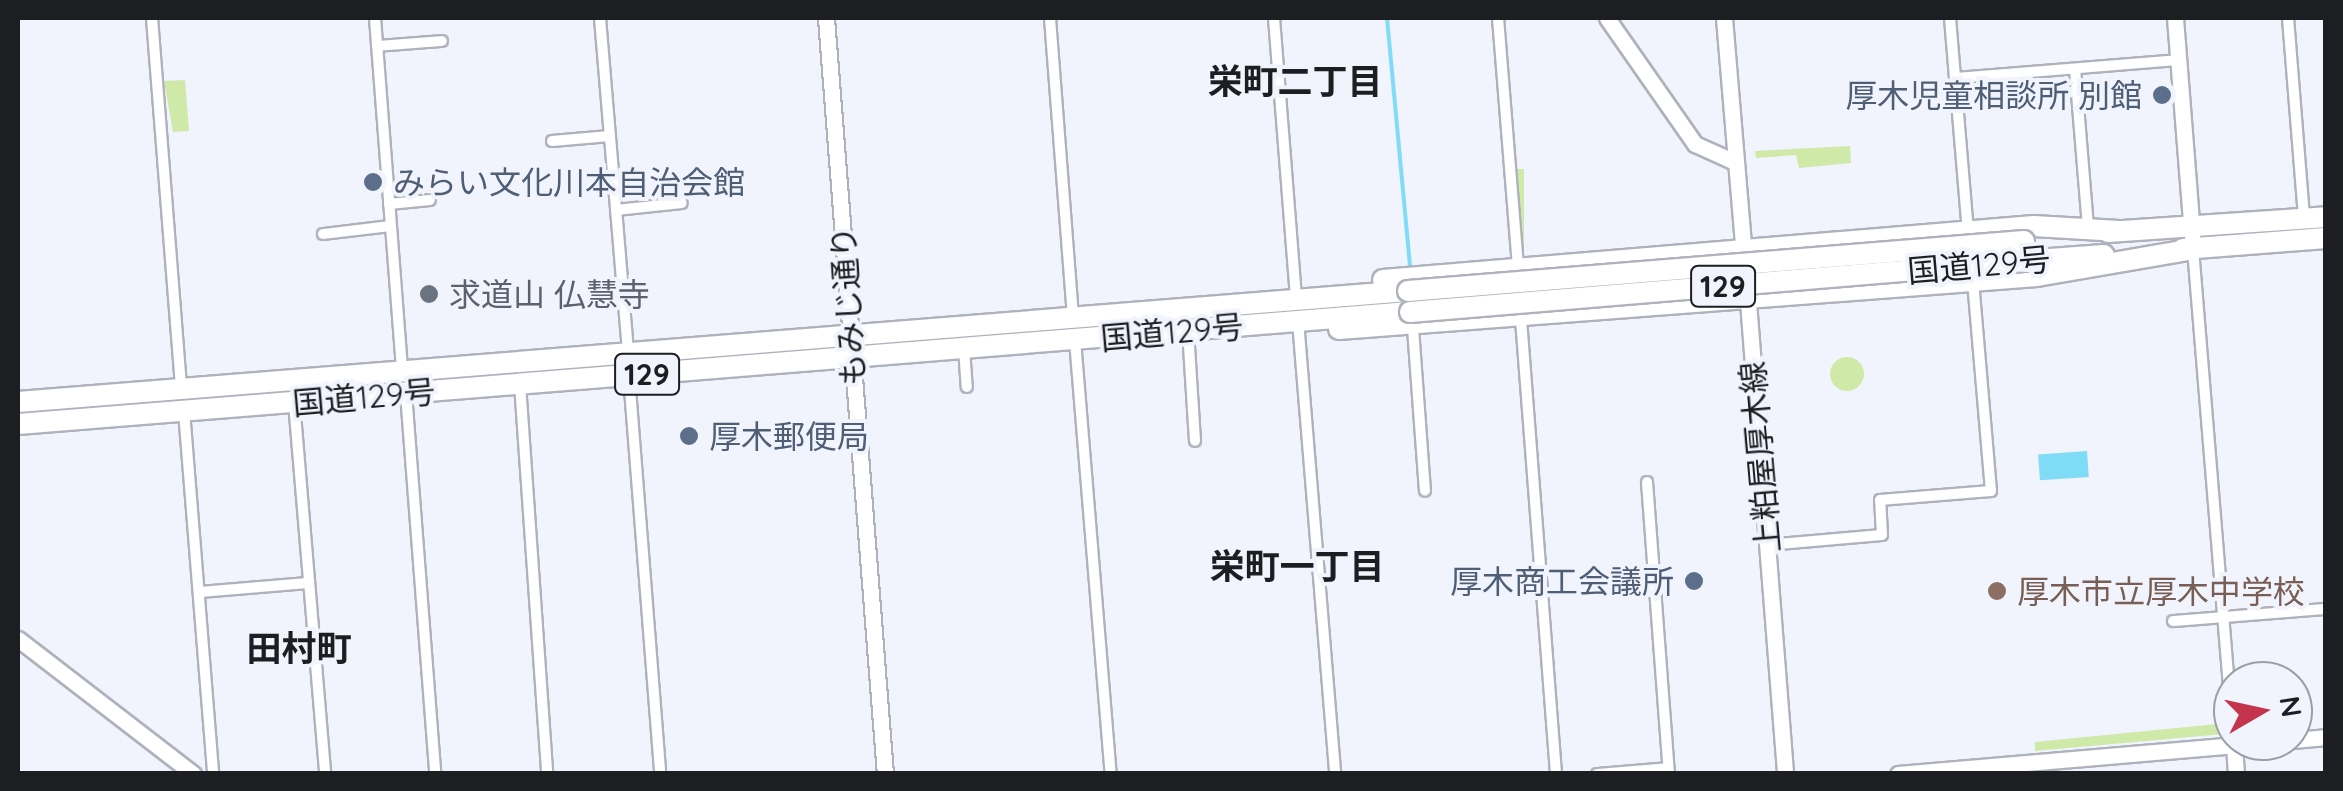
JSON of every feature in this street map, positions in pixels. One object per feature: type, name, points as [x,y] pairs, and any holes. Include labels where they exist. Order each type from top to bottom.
[{"type":"highway","name":"国道129号","points":[[18,424],[1291,323],[2119,231],[2315,218]]},
{"type":"highway","name":"129","points":[[1296,296],[1518,268],[1968,232],[2088,226],[2119,231]]},
{"type":"highway","name":"国道129号","points":[[18,402],[1296,296],[1410,310],[2326,238]]},
{"type":"highway","name":"129","points":[[1410,310],[1521,319],[1973,282],[2194,248]]},
{"type":"street","points":[[152,18],[181,389]]},
{"type":"street","points":[[375,18],[402,371]]},
{"type":"street","points":[[600,18],[628,353]]},
{"type":"street","name":"もみじ通り","points":[[826,18],[884,774]]},
{"type":"street","points":[[1050,18],[1074,317]]},
{"type":"street","points":[[1274,18],[1296,296]]},
{"type":"street","points":[[1498,18],[1518,268]]},
{"type":"street","points":[[1607,18],[1695,144],[1735,162]]},
{"type":"street","name":"上粕屋厚木線","points":[[1724,18],[1785,774]]},
{"type":"street","points":[[1950,18],[1968,232]]},
{"type":"street","points":[[2175,18],[2227,661]]},
{"type":"street","points":[[2288,18],[2315,218]]},
{"type":"street","points":[[377,46],[442,41]]},
{"type":"street","points":[[1955,78],[2178,60]]},
{"type":"street","points":[[2075,69],[2088,226]]},
{"type":"street","points":[[552,141],[610,136]]},
{"type":"street","points":[[389,204],[430,200]]},
{"type":"street","points":[[616,210],[682,203]]},
{"type":"street","points":[[323,234],[390,226]]},
{"type":"street","points":[[1767,545],[1882,535],[1880,500],[1991,492],[1973,282]]},
{"type":"street","points":[[1410,310],[1425,490]]},
{"type":"street","points":[[1521,319],[1556,774]]},
{"type":"street","points":[[1291,323],[1335,774]]},
{"type":"street","points":[[1188,330],[1195,441]]},
{"type":"street","points":[[1075,340],[1111,774]]},
{"type":"street","points":[[964,348],[967,387]]},
{"type":"street","points":[[629,376],[660,774]]},
{"type":"street","points":[[520,384],[547,774]]},
{"type":"street","points":[[406,393],[435,774]]},
{"type":"street","points":[[294,402],[325,774]]},
{"type":"street","points":[[184,411],[213,774]]},
{"type":"street","points":[[1597,774],[1669,771],[1648,482]]},
{"type":"street","points":[[199,592],[310,583]]},
{"type":"street","points":[[311,601],[324,600]]},
{"type":"street","points":[[2173,621],[2326,610]]},
{"type":"street","points":[[18,639],[194,774]]},
{"type":"street","points":[[1898,774],[2006,768],[2213,743]]},
{"type":"green space","points":[[185,80],[189,131],[173,132],[164,81]]},
{"type":"green space","points":[[1850,146],[1851,163],[1799,168],[1796,155],[1756,158],[1755,151]]},
{"type":"green space","points":[[1516,169],[1524,169],[1524,256],[1516,256]]},
{"type":"green space","points":[[1847,357],[1859,362],[1864,374],[1859,386],[1847,391],[1835,386],[1830,374],[1835,362]]},
{"type":"green space","points":[[2213,724],[2213,735],[2035,751],[2035,742]]},
{"type":"water","points":[[2087,451],[2089,477],[2040,480],[2038,454]]},
{"type":"waterway","points":[[1387,18],[1410,266]]},
{"type":"place","name":"厚木児童相談所 別館","points":[[2162,95]]},
{"type":"place","name":"みらい文化川本自治会館","points":[[373,182]]},
{"type":"place","name":"求道山 仏慧寺","points":[[429,294]]},
{"type":"place","name":"厚木郵便局","points":[[689,436]]},
{"type":"place","name":"厚木商工会議所","points":[[1694,581]]},
{"type":"place","name":"厚木市立厚木中学校","points":[[1997,591]]},
{"type":"district","name":"栄町二丁目","points":[[1295,81]]},
{"type":"district","name":"栄町一丁目","points":[[1297,566]]},
{"type":"district","name":"田村町","points":[[299,648]]}]
